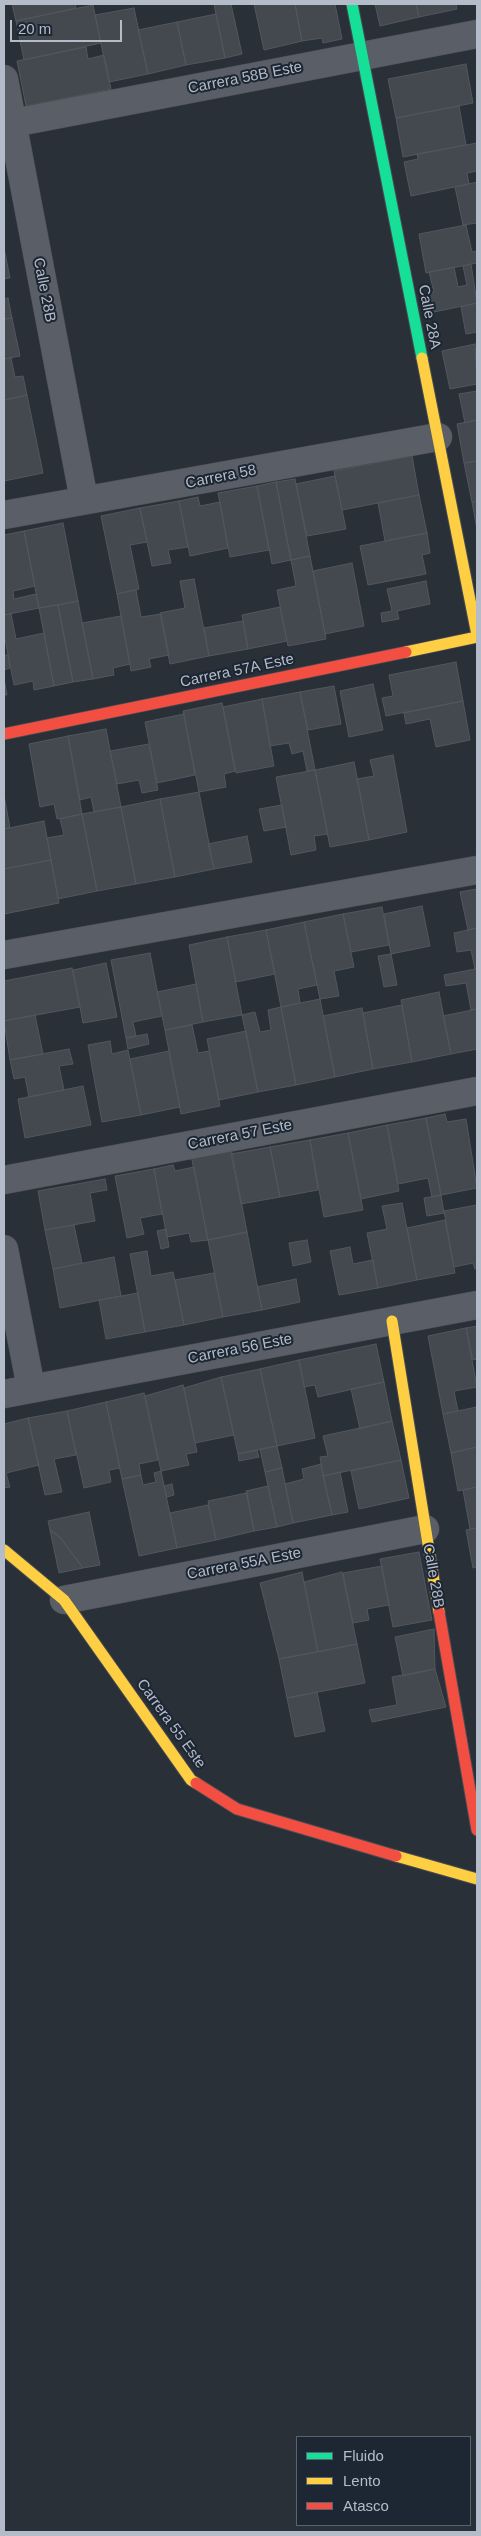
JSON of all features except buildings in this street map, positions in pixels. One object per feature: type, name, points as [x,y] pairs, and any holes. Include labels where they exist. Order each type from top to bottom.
[{"type":"street","name":"Calle 28A","points":[[352,4],[477,636]]},
{"type":"street","name":"Carrera 58B Este","points":[[13,123],[477,34]]},
{"type":"street","name":"Calle 28B","points":[[4,79],[84,500]]},
{"type":"street","name":"Carrera 58","points":[[4,515],[84,500],[177,486],[438,437]]},
{"type":"street","name":"Carrera 57A Este","points":[[4,734],[477,636]]},
{"type":"street","points":[[4,955],[477,870]]},
{"type":"street","name":"Carrera 57 Este","points":[[4,1180],[477,1091]]},
{"type":"street","points":[[4,1249],[31,1388]]},
{"type":"street","name":"Carrera 56 Este","points":[[4,1394],[477,1305]]},
{"type":"street","name":"Calle 28B","points":[[392,1321],[425,1529],[477,1830]]},
{"type":"street","name":"Carrera 55A Este","points":[[64,1600],[425,1529]]},
{"type":"street","name":"Carrera 55 Este","points":[[4,1550],[64,1600],[191,1780],[237,1809],[477,1879]]},
{"type":"traffic: fast","points":[[352,4],[422,358]]},
{"type":"traffic: slow","points":[[422,358],[477,635]]},
{"type":"traffic: slow","points":[[406,652],[477,637]]},
{"type":"traffic: slow","points":[[392,1321],[439,1612]]},
{"type":"traffic: slow","points":[[4,1550],[64,1600],[191,1780],[196,1783]]},
{"type":"traffic: slow","points":[[396,1856],[477,1879]]},
{"type":"traffic: jam","points":[[4,734],[406,652]]},
{"type":"traffic: jam","points":[[439,1612],[477,1830]]},
{"type":"traffic: jam","points":[[196,1783],[237,1809],[396,1856]]}]
